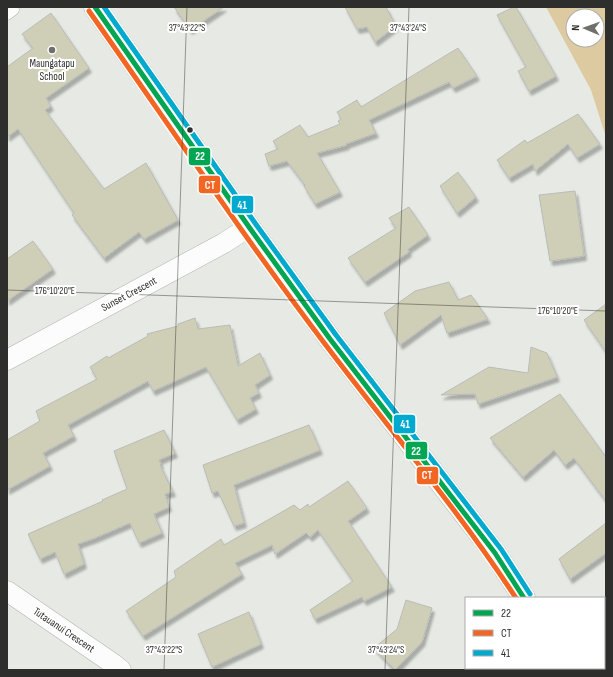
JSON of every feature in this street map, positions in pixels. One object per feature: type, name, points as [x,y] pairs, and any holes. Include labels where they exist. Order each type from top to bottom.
[{"type":"street","points":[[95,7],[249,227],[330,339],[495,553],[523,597]]},
{"type":"street","name":"Sunset Crescent","points":[[7,360],[224,243],[249,227]]},
{"type":"street","name":"Tutauanui Crescent","points":[[7,591],[121,670]]},
{"type":"shaded area","points":[[546,7],[606,7],[606,137],[591,90],[568,48],[605,48],[605,8],[565,8],[565,42]]},
{"type":"building","points":[[174,7],[224,7],[190,30]]},
{"type":"building","points":[[345,7],[386,7],[396,26],[375,42],[367,27],[357,29]]},
{"type":"building","points":[[516,7],[556,76],[529,91],[518,71],[526,67],[497,15]]},
{"type":"building","points":[[51,13],[89,68],[46,98],[51,106],[45,110],[104,189],[146,163],[178,220],[144,239],[139,232],[104,258],[72,215],[74,213],[18,129],[7,137],[7,67],[33,48],[22,34]]},
{"type":"building","points":[[458,48],[477,76],[453,88],[449,82],[369,120],[376,133],[346,144],[347,145],[317,153],[340,192],[315,204],[304,186],[305,185],[287,161],[269,166],[265,154],[278,149],[273,141],[300,125],[308,137],[340,124],[338,121],[341,119],[337,112],[357,100],[361,107]]},
{"type":"building","points":[[578,114],[600,144],[577,158],[568,144],[535,171],[533,164],[509,178],[497,160],[525,140],[527,143]]},
{"type":"building","points":[[458,172],[476,197],[457,213],[440,186]]},
{"type":"building","points":[[575,191],[584,256],[550,261],[539,195]]},
{"type":"building","points":[[409,207],[428,235],[408,249],[409,252],[365,282],[348,258],[396,228],[389,218]]},
{"type":"building","points":[[33,241],[53,269],[7,301],[7,259]]},
{"type":"building","points":[[449,282],[458,300],[471,295],[488,319],[447,333],[441,315],[400,345],[384,313],[415,291]]},
{"type":"building","points":[[606,304],[606,352],[584,320]]},
{"type":"building","points":[[195,318],[198,329],[230,325],[238,366],[260,353],[270,375],[255,385],[259,393],[250,398],[256,409],[237,420],[206,367],[153,391],[148,381],[68,425],[74,436],[43,453],[50,466],[7,490],[7,440],[40,421],[36,411],[97,379],[90,367],[107,356],[108,358],[148,336],[147,334],[178,326],[178,324]]},
{"type":"building","points":[[531,347],[547,353],[557,377],[478,404],[475,394],[441,395],[489,367],[528,373]]},
{"type":"building","points":[[560,394],[606,457],[606,501],[574,458],[565,465],[554,450],[523,477],[490,438]]},
{"type":"building","points":[[309,425],[320,450],[234,485],[244,523],[234,526],[218,491],[212,493],[203,465]]},
{"type":"building","points":[[164,430],[175,453],[159,460],[173,492],[165,494],[169,507],[154,514],[162,533],[139,543],[130,523],[78,544],[84,564],[64,574],[55,552],[40,559],[28,534],[127,489],[114,451]]},
{"type":"building","points":[[348,481],[367,508],[348,521],[392,587],[364,601],[362,597],[315,619],[310,610],[353,581],[318,530],[310,537],[306,533],[275,554],[272,545],[235,563],[242,574],[143,636],[126,611],[176,577],[174,571],[221,539],[224,545],[294,505],[300,510],[308,504],[309,507]]},
{"type":"building","points":[[606,523],[606,553],[570,579],[559,559]]},
{"type":"building","points":[[406,600],[432,608],[422,642],[395,670],[374,648],[397,629]]},
{"type":"building","points":[[249,612],[261,644],[212,667],[198,634]]},
{"type":"transit line","name":"22","points":[[95,7],[249,227],[330,339],[495,553],[523,597]]},
{"type":"transit line","name":"41","points":[[104,7],[255,223],[336,335],[501,549],[530,594]]},
{"type":"transit line","name":"CT","points":[[89,11],[264,262],[349,376],[447,501],[515,597]]},
{"type":"place","name":"Maungatapu School","points":[[52,50]]}]
